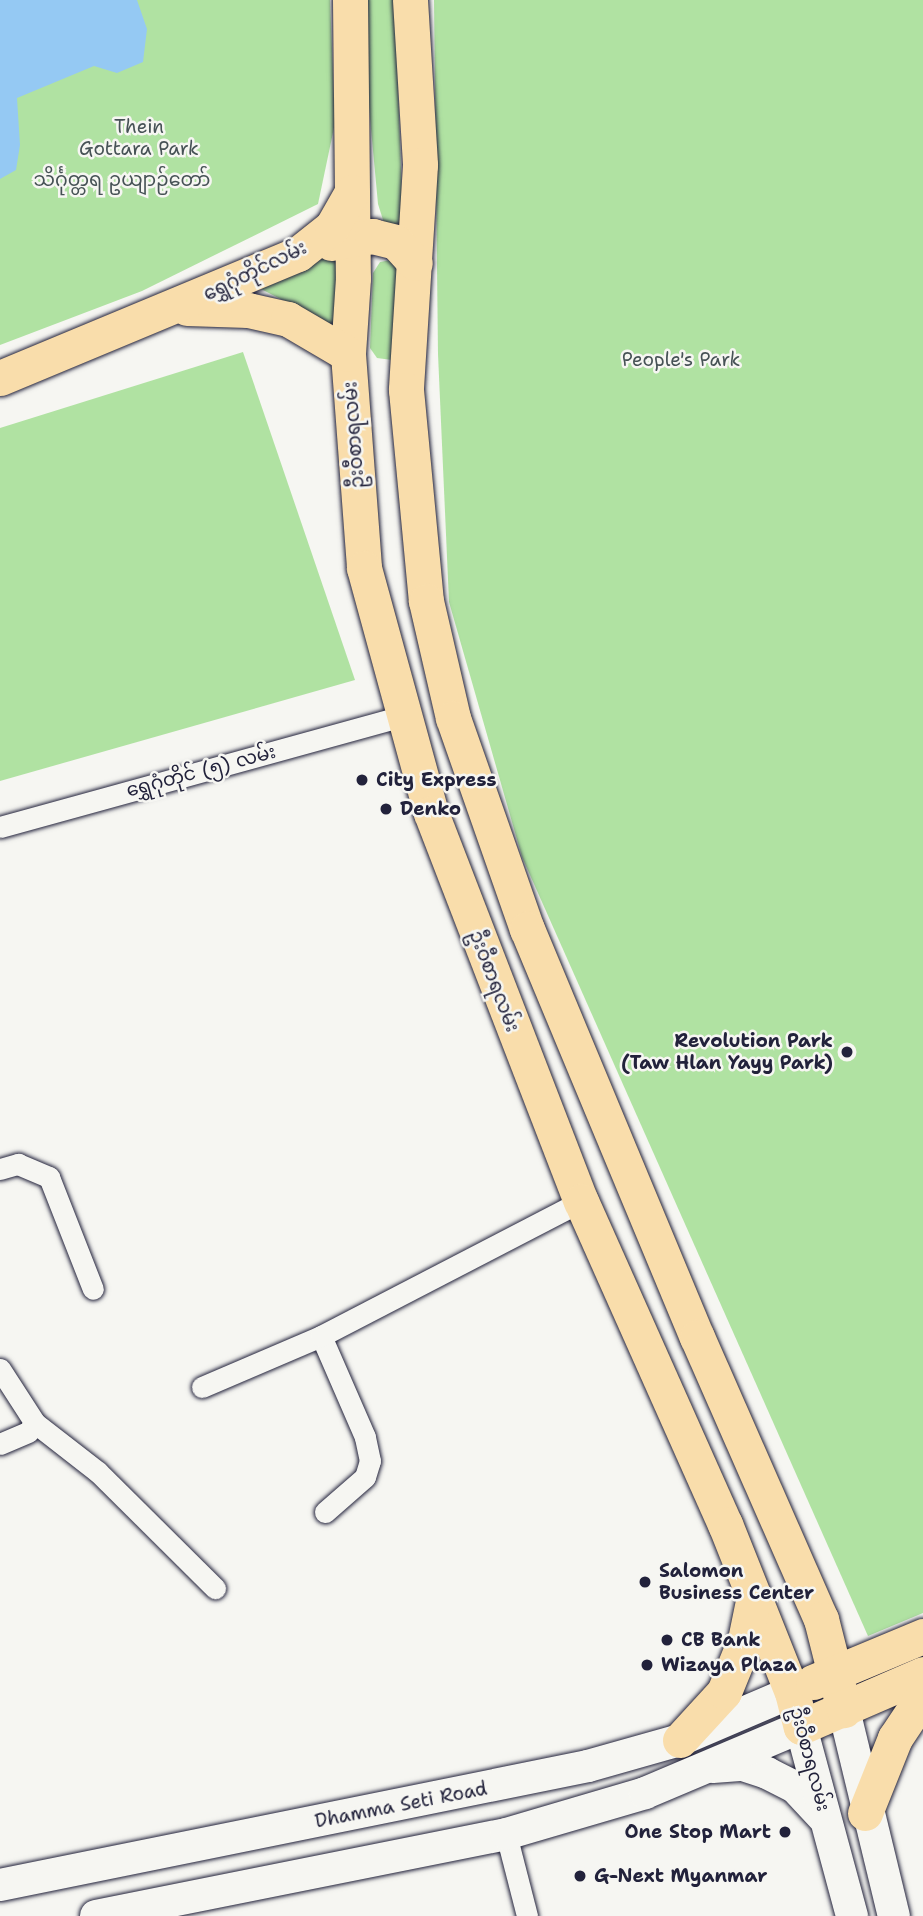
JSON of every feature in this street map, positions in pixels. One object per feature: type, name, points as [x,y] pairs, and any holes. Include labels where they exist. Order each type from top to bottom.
[{"type":"main road","name":"ဦးဝီစာရလမ်း","points":[[350,0],[352,236],[348,354],[351,398],[364,568],[402,716],[469,917],[580,1201],[653,1356],[792,1692],[852,1916]]},
{"type":"main road","points":[[410,0],[420,164],[407,390],[426,601],[453,718],[527,929],[697,1337],[821,1619],[844,1710],[865,1813],[894,1916]]},
{"type":"main road","name":"ရွှေဂုံတိုင်လမ်း","points":[[0,378],[176,308],[298,254],[332,227],[352,192]]},
{"type":"main road","points":[[298,254],[352,236],[396,242],[415,263]]},
{"type":"main road","name":"ရွှေဂုံတိုင်လမ်း","points":[[176,308],[248,310],[288,319],[348,354]]},
{"type":"main road","points":[[351,398],[407,390]]},
{"type":"main road","points":[[680,1740],[724,1692],[745,1640],[754,1596]]},
{"type":"main road","points":[[821,1619],[863,1641],[914,1639]]},
{"type":"main road","points":[[792,1692],[914,1639]]},
{"type":"main road","points":[[96,1916],[173,1909],[506,1834],[645,1793],[923,1674]]},
{"type":"main road","name":"Dhamma Seti Road","points":[[0,1885],[588,1766],[680,1740],[792,1692]]},
{"type":"main road","points":[[865,1813],[895,1738],[923,1696]]},
{"type":"main road","points":[[701,1768],[743,1765],[766,1773],[795,1787],[827,1821]]},
{"type":"main road","points":[[163,1851],[173,1909]]},
{"type":"street","name":"ရွှေဂုံတိုင် (၅) လမ်း","points":[[0,827],[402,716]]},
{"type":"street","points":[[0,1169],[18,1164],[49,1177],[93,1289]]},
{"type":"street","points":[[202,1387],[321,1336],[580,1201]]},
{"type":"street","points":[[321,1336],[365,1437],[370,1461],[365,1477],[325,1512]]},
{"type":"street","points":[[0,1369],[32,1428],[98,1472],[215,1588]]},
{"type":"street","points":[[0,1444],[32,1428]]},
{"type":"street","points":[[506,1834],[527,1916]]},
{"type":"green space","name":"Thein Gottara Park","points":[[0,0],[330,0],[335,123],[318,204],[142,291],[0,345]]},
{"type":"green space","points":[[359,0],[395,0],[403,226],[384,223],[378,204]]},
{"type":"green space","name":"People's Park","points":[[434,0],[923,0],[923,1613],[868,1636],[522,857],[449,602],[438,354]]},
{"type":"green space","points":[[316,254],[342,254],[343,331],[261,289]]},
{"type":"green space","points":[[391,260],[402,268],[392,360],[377,358],[370,348],[373,273],[380,262]]},
{"type":"green space","points":[[243,352],[355,680],[0,781],[0,428]]},
{"type":"water","points":[[0,0],[137,0],[147,29],[143,62],[117,73],[94,66],[17,98],[20,145],[16,170],[0,179]]},
{"type":"place","name":"City Express","points":[[362,780]]},
{"type":"place","name":"Denko","points":[[386,809]]},
{"type":"place","name":"Revolution Park (Taw Hlan Yayy Park)","points":[[847,1052]]},
{"type":"place","name":"Salomon Business Center","points":[[645,1582]]},
{"type":"place","name":"CB Bank","points":[[667,1640]]},
{"type":"place","name":"Wizaya Plaza","points":[[647,1665]]},
{"type":"place","name":"One Stop Mart","points":[[785,1832]]},
{"type":"place","name":"G-Next Myanmar","points":[[580,1876]]},
{"type":"park label","name":"သိင်္ဂုတ္တရ ဥယျာဉ်တော်","points":[[122,180]]}]
